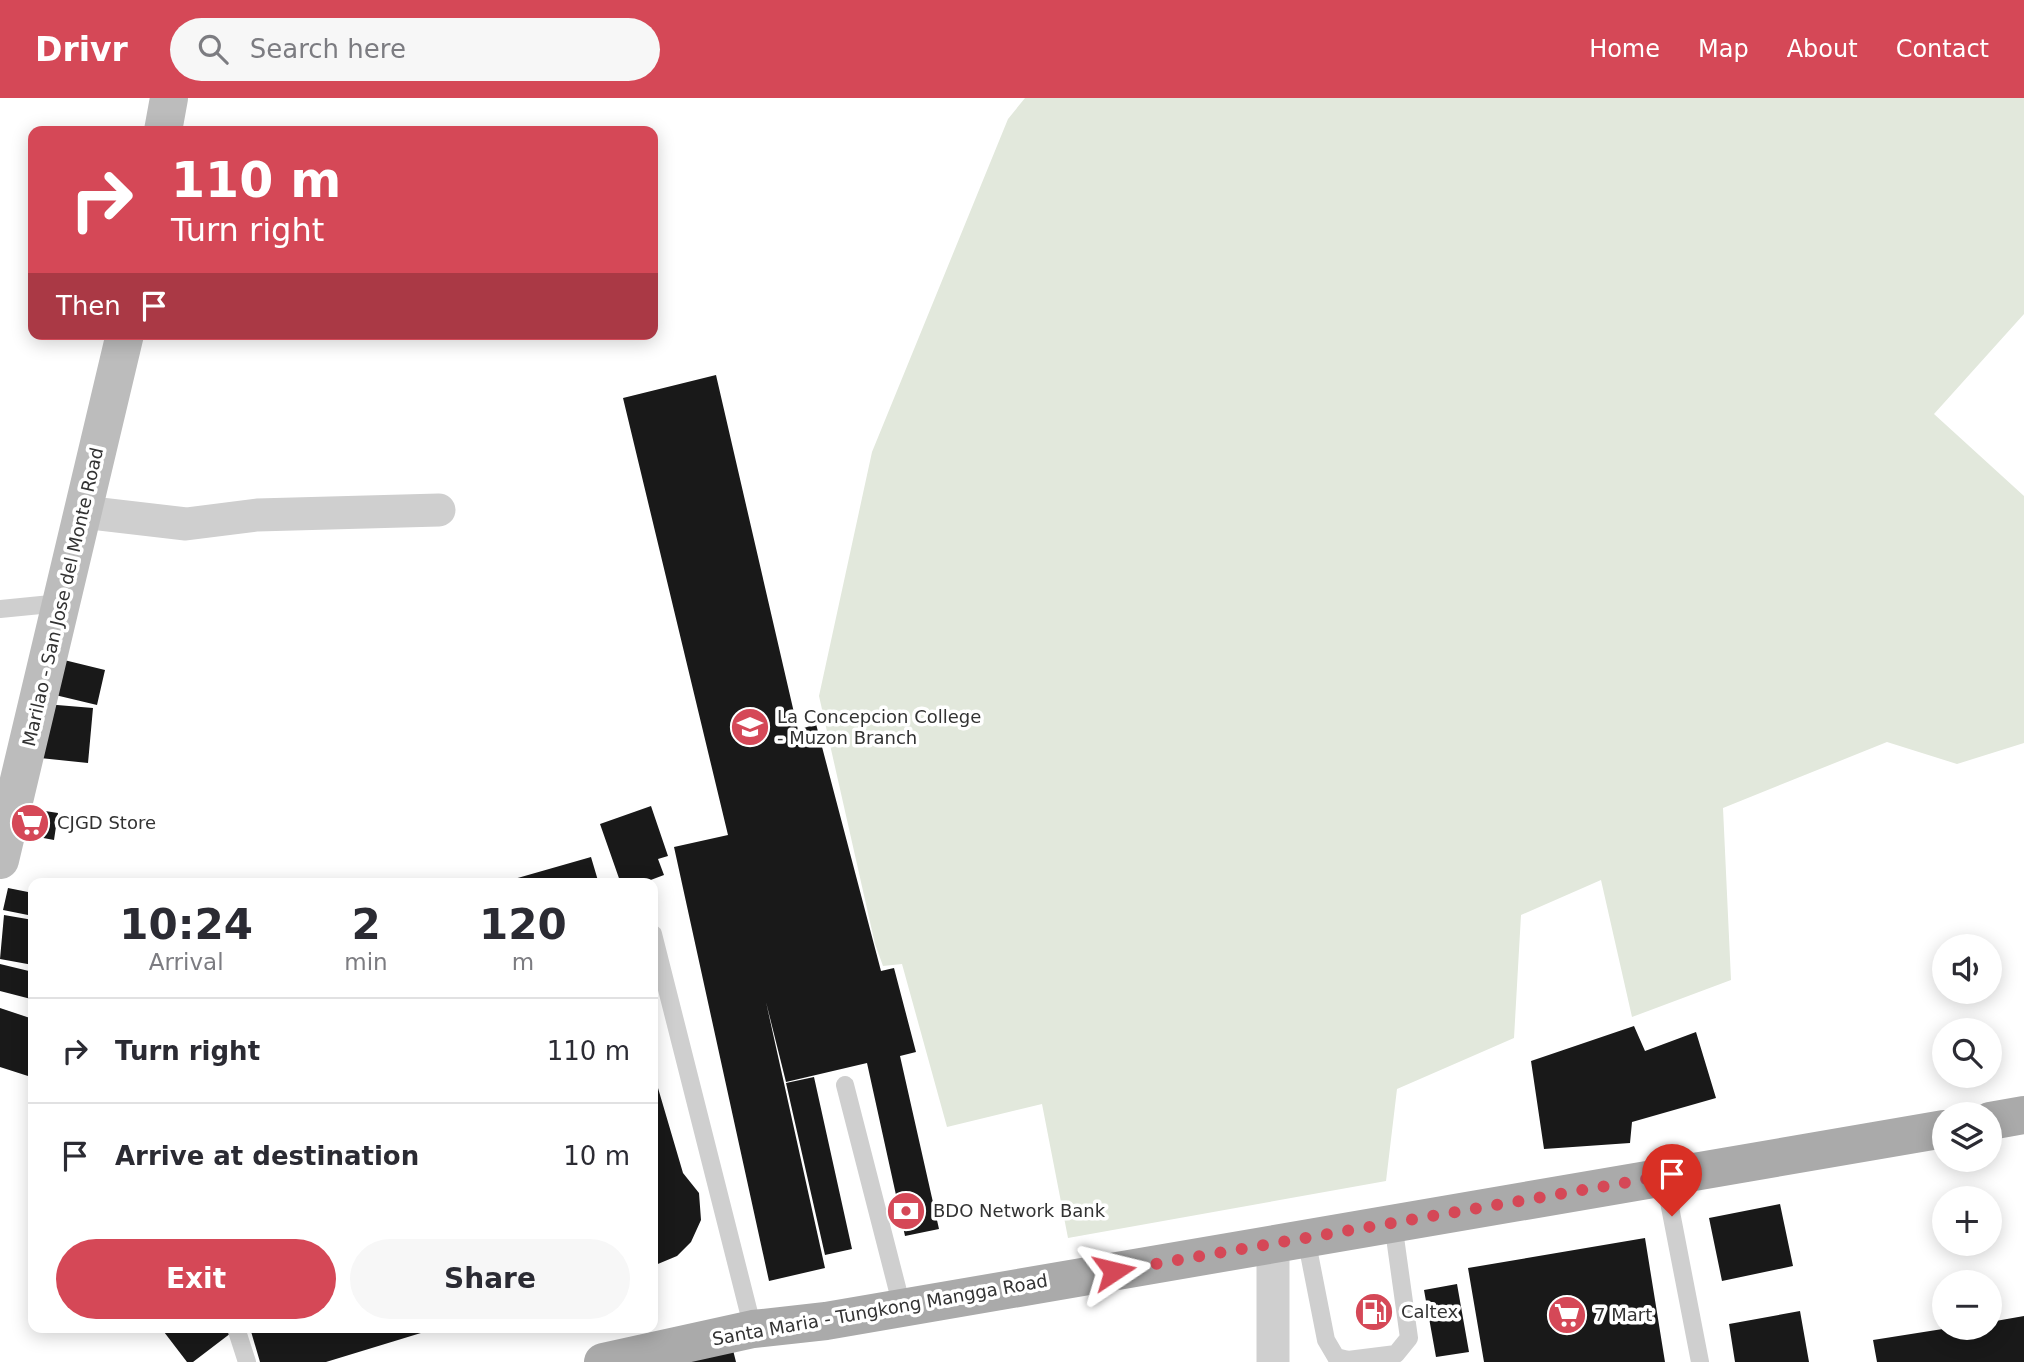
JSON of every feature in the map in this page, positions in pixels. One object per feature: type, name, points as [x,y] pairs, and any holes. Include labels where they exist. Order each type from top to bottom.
[{"type":"main road","points":[[164,126],[169,98]]},
{"type":"main road","name":"Marilao - San Jose del Monte Road","points":[[0,860],[124,340]]},
{"type":"main road","points":[[2002,1119],[2024,1115]]},
{"type":"main road","name":"Santa Maria - Tungkong Mangga Road","points":[[603,1362],[753,1329],[826,1321],[1932,1131]]},
{"type":"street","points":[[83,512],[186,524],[257,515],[439,510]]},
{"type":"street","points":[[1273,1362],[1289,1241]]},
{"type":"lane","points":[[0,609],[61,603]]},
{"type":"lane","points":[[658,954],[753,1329]]},
{"type":"lane","points":[[845,1084],[902,1307]]},
{"type":"lane","points":[[1664,1176],[1700,1362]]},
{"type":"lane","points":[[1289,1241],[1326,1340],[1337,1359],[1395,1354],[1409,1338],[1393,1223]]},
{"type":"lane","points":[[238,1333],[247,1362]]},
{"type":"shaded area","points":[[1025,98],[2024,98],[2024,314],[1934,414],[2024,496],[2024,743],[1957,764],[1887,742],[1723,808],[1731,980],[1632,1017],[1601,880],[1521,915],[1514,1038],[1397,1089],[1386,1181],[1068,1238],[1042,1104],[947,1127],[902,964],[883,966],[875,944],[819,696],[872,452],[1008,119]]},
{"type":"building","name":"La Concepcion College - Muzon Branch","points":[[716,375],[798,730],[816,724],[881,971],[894,968],[916,1052],[900,1056],[939,1229],[905,1236],[867,1063],[786,1082],[766,1002],[825,1268],[769,1281],[674,847],[728,835],[623,398]]},
{"type":"building","points":[[60,659],[105,670],[97,705],[51,694]]},
{"type":"building","points":[[45,704],[93,708],[88,763],[40,758]]},
{"type":"building","points":[[651,806],[668,856],[658,859],[664,875],[656,878],[619,878],[600,824]]},
{"type":"building","points":[[26,808],[58,813],[54,840],[22,834]]},
{"type":"building","points":[[591,857],[597,878],[518,878]]},
{"type":"building","points":[[8,888],[28,892],[28,915],[3,910]]},
{"type":"building","points":[[4,915],[28,919],[28,964],[0,959]]},
{"type":"building","points":[[0,964],[28,971],[28,998],[0,991]]},
{"type":"building","points":[[0,1008],[28,1017],[28,1076],[0,1067]]},
{"type":"building","points":[[1634,1026],[1645,1051],[1696,1032],[1716,1098],[1632,1122],[1630,1143],[1544,1149],[1531,1061]]},
{"type":"building","points":[[814,1077],[852,1249],[825,1255],[786,1083]]},
{"type":"building","points":[[658,1088],[683,1173],[699,1193],[701,1220],[691,1242],[677,1256],[658,1264]]},
{"type":"building","points":[[1780,1204],[1793,1266],[1722,1281],[1709,1218]]},
{"type":"building","name":"7 Mart","points":[[1645,1238],[1665,1362],[1484,1362],[1468,1268]]},
{"type":"building","points":[[1457,1284],[1469,1352],[1436,1357],[1424,1290]]},
{"type":"building","points":[[1800,1311],[1809,1362],[1735,1362],[1729,1324]]},
{"type":"building","points":[[2024,1316],[2024,1362],[1877,1362],[1873,1340],[1932,1331],[1932,1340],[2002,1340],[2002,1320]]},
{"type":"building","points":[[165,1333],[231,1333],[193,1362],[187,1362]]},
{"type":"building","points":[[251,1333],[421,1333],[326,1362],[260,1362]]},
{"type":"building","points":[[732,1346],[736,1362],[679,1362]]},
{"type":"place","name":"La Concepcion College - Muzon Branch","points":[[750,727]]},
{"type":"place","name":"CJGD Store","points":[[30,823]]},
{"type":"place","name":"BDO Network Bank","points":[[906,1211]]},
{"type":"place","name":"Caltex","points":[[1374,1312]]},
{"type":"place","name":"7 Mart","points":[[1567,1315]]},
{"type":"route","points":[[1114,1271],[1664,1176],[1672,1216]]}]
